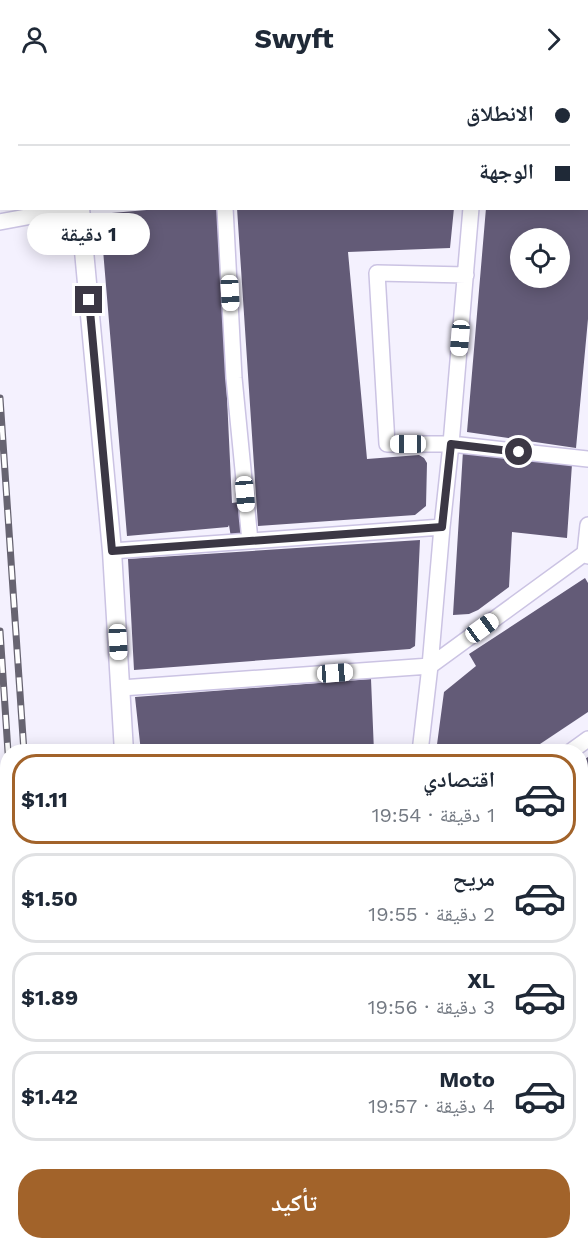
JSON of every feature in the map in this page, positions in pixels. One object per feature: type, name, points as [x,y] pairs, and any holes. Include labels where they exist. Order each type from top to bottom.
[{"type":"street","points":[[0,222],[64,210]]},
{"type":"street","points":[[80,210],[112,551],[124,744]]},
{"type":"street","points":[[225,210],[234,378],[250,541]]},
{"type":"street","points":[[421,744],[451,444],[471,210]]},
{"type":"street","points":[[466,275],[377,273],[387,444],[451,444],[588,459]]},
{"type":"street","points":[[121,688],[430,666],[587,555],[588,525]]},
{"type":"street","points":[[112,551],[442,527]]},
{"type":"building","points":[[147,210],[218,210],[232,503],[253,500],[259,540],[232,544],[229,525],[228,527],[127,536],[100,214]]},
{"type":"building","points":[[237,210],[454,210],[450,248],[348,252],[367,459],[419,455],[424,458],[427,463],[426,506],[415,515],[258,526]]},
{"type":"building","points":[[486,210],[588,210],[588,319],[576,448],[467,432]]},
{"type":"building","points":[[463,451],[572,464],[567,538],[512,532],[509,587],[478,610],[469,614],[453,615]]},
{"type":"building","points":[[420,540],[415,646],[410,649],[134,670],[128,559]]},
{"type":"building","points":[[585,578],[588,583],[588,712],[540,744],[437,744],[444,692],[476,666],[469,654]]},
{"type":"building","points":[[371,679],[374,744],[140,744],[135,697]]},
{"type":"railway","points":[[0,398],[23,744]]},
{"type":"railway","points":[[0,631],[7,744]]},
{"type":"route","points":[[89,300],[112,551],[442,527],[451,444],[519,452]]}]
